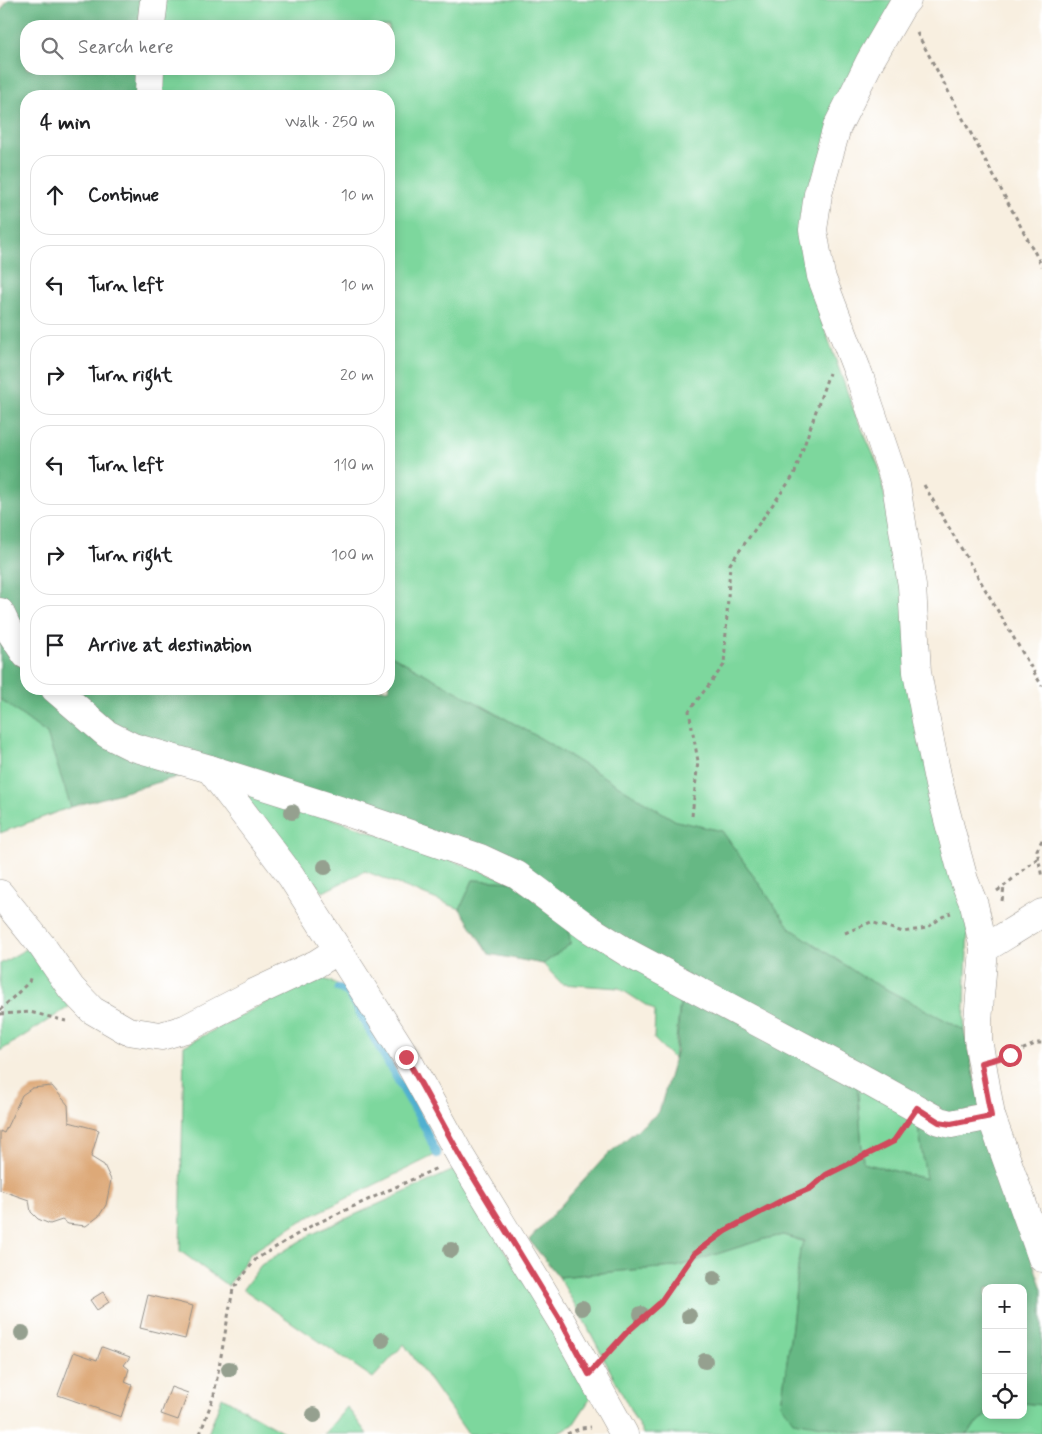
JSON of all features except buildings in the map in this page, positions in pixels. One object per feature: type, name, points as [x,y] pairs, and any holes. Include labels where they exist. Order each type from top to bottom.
[{"type":"street","points":[[152,20],[154,0]]},
{"type":"street","points":[[904,3],[870,62],[837,127],[818,194],[813,230],[821,276],[860,375],[896,485],[912,586],[917,672],[926,720],[949,822],[964,880],[974,905],[984,949],[978,1039],[991,1116],[1042,1258]]},
{"type":"street","points":[[149,90],[150,75]]},
{"type":"street","points":[[0,612],[7,627],[20,646]]},
{"type":"street","points":[[62,695],[106,734],[133,747],[210,769],[442,845],[480,858],[517,875],[588,928],[628,953],[917,1108],[939,1122],[951,1124],[991,1116]]},
{"type":"street","points":[[210,769],[291,876],[406,1057],[461,1157],[561,1321],[624,1434]]},
{"type":"street","points":[[0,894],[42,946],[71,988],[92,1010],[128,1031],[161,1036],[185,1029],[254,993],[316,964],[338,950]]},
{"type":"street","points":[[984,949],[1042,913]]},
{"type":"path","points":[[904,3],[1042,266]]},
{"type":"path","points":[[692,816],[698,761],[689,711],[724,665],[730,564],[794,474],[843,332]]},
{"type":"path","points":[[924,484],[1042,686]]},
{"type":"path","points":[[1042,840],[1037,850],[1042,878]]},
{"type":"path","points":[[845,933],[871,922],[903,932],[927,928],[945,915],[974,905],[1004,886],[1039,857]]},
{"type":"path","points":[[0,1012],[29,982],[42,946]]},
{"type":"path","points":[[0,1012],[30,1012],[75,1024]]},
{"type":"path","points":[[981,1063],[1010,1055],[1036,1042],[1042,1043]]},
{"type":"path","points":[[589,1374],[627,1332],[660,1303],[694,1254],[725,1231],[785,1199],[811,1188],[826,1175],[894,1141],[917,1108]]},
{"type":"path","points":[[200,1434],[214,1395],[233,1289],[256,1260],[311,1226],[461,1157]]},
{"type":"green space","points":[[8,0],[145,0],[144,20],[20,20],[20,75],[142,75],[141,90],[20,90],[20,627],[0,595],[0,12]]},
{"type":"green space","points":[[158,0],[893,0],[800,222],[819,313],[854,411],[879,467],[968,924],[964,1030],[861,976],[790,928],[722,831],[676,821],[540,738],[395,657],[395,90],[158,90],[158,75],[395,75],[395,20],[158,20]]},
{"type":"green space","points":[[0,629],[20,665],[20,695],[47,695],[97,741],[188,774],[71,807],[47,734],[0,699]]},
{"type":"green space","points":[[395,657],[540,738],[676,821],[722,831],[790,928],[861,976],[964,1030],[981,1107],[948,1117],[605,932],[522,870],[123,737],[78,696],[395,695]]},
{"type":"green space","points":[[0,699],[47,734],[71,807],[0,833]]},
{"type":"green space","points":[[260,793],[513,882],[473,880],[460,909],[365,871],[323,892],[242,796]]},
{"type":"green space","points":[[473,880],[513,882],[569,930],[570,944],[543,964],[489,954],[460,909]]},
{"type":"green space","points":[[569,930],[681,992],[674,1059],[654,1039],[655,1011],[619,988],[562,984],[543,964],[570,944]]},
{"type":"green space","points":[[28,948],[69,1007],[0,1051],[0,964]]},
{"type":"green space","points":[[324,979],[357,992],[437,1154],[301,1221],[251,1253],[228,1286],[180,1251],[184,1046],[287,991]]},
{"type":"green space","points":[[681,992],[857,1081],[863,1163],[926,1179],[917,1118],[986,1125],[1042,1289],[1042,1405],[1027,1403],[1027,1284],[982,1284],[982,1419],[966,1434],[868,1434],[793,1421],[781,1404],[800,1249],[805,1241],[783,1235],[764,1239],[676,1267],[559,1277],[529,1240],[607,1155],[659,1112],[676,1053]]},
{"type":"green space","points":[[857,1081],[917,1118],[927,1179],[863,1163]]},
{"type":"green space","points":[[454,1170],[594,1393],[573,1425],[554,1434],[468,1434],[404,1344],[373,1378],[243,1289],[261,1265],[310,1235]]},
{"type":"green space","points":[[783,1235],[805,1242],[800,1249],[781,1404],[868,1434],[643,1434],[588,1328],[559,1277],[676,1267],[764,1239]]},
{"type":"green space","points":[[222,1397],[287,1434],[208,1434]]},
{"type":"green space","points":[[1027,1403],[1042,1405],[1042,1434],[966,1434],[982,1419],[1027,1419]]},
{"type":"green space","points":[[347,1407],[367,1434],[324,1434]]},
{"type":"waterway","points":[[338,988],[348,993],[425,1128],[437,1154]]},
{"type":"route","points":[[406,1057],[461,1157],[561,1321],[589,1374],[627,1332],[660,1303],[694,1254],[725,1231],[785,1199],[811,1188],[826,1175],[894,1141],[917,1108],[939,1122],[951,1124],[991,1116],[981,1063],[1010,1055]]}]
